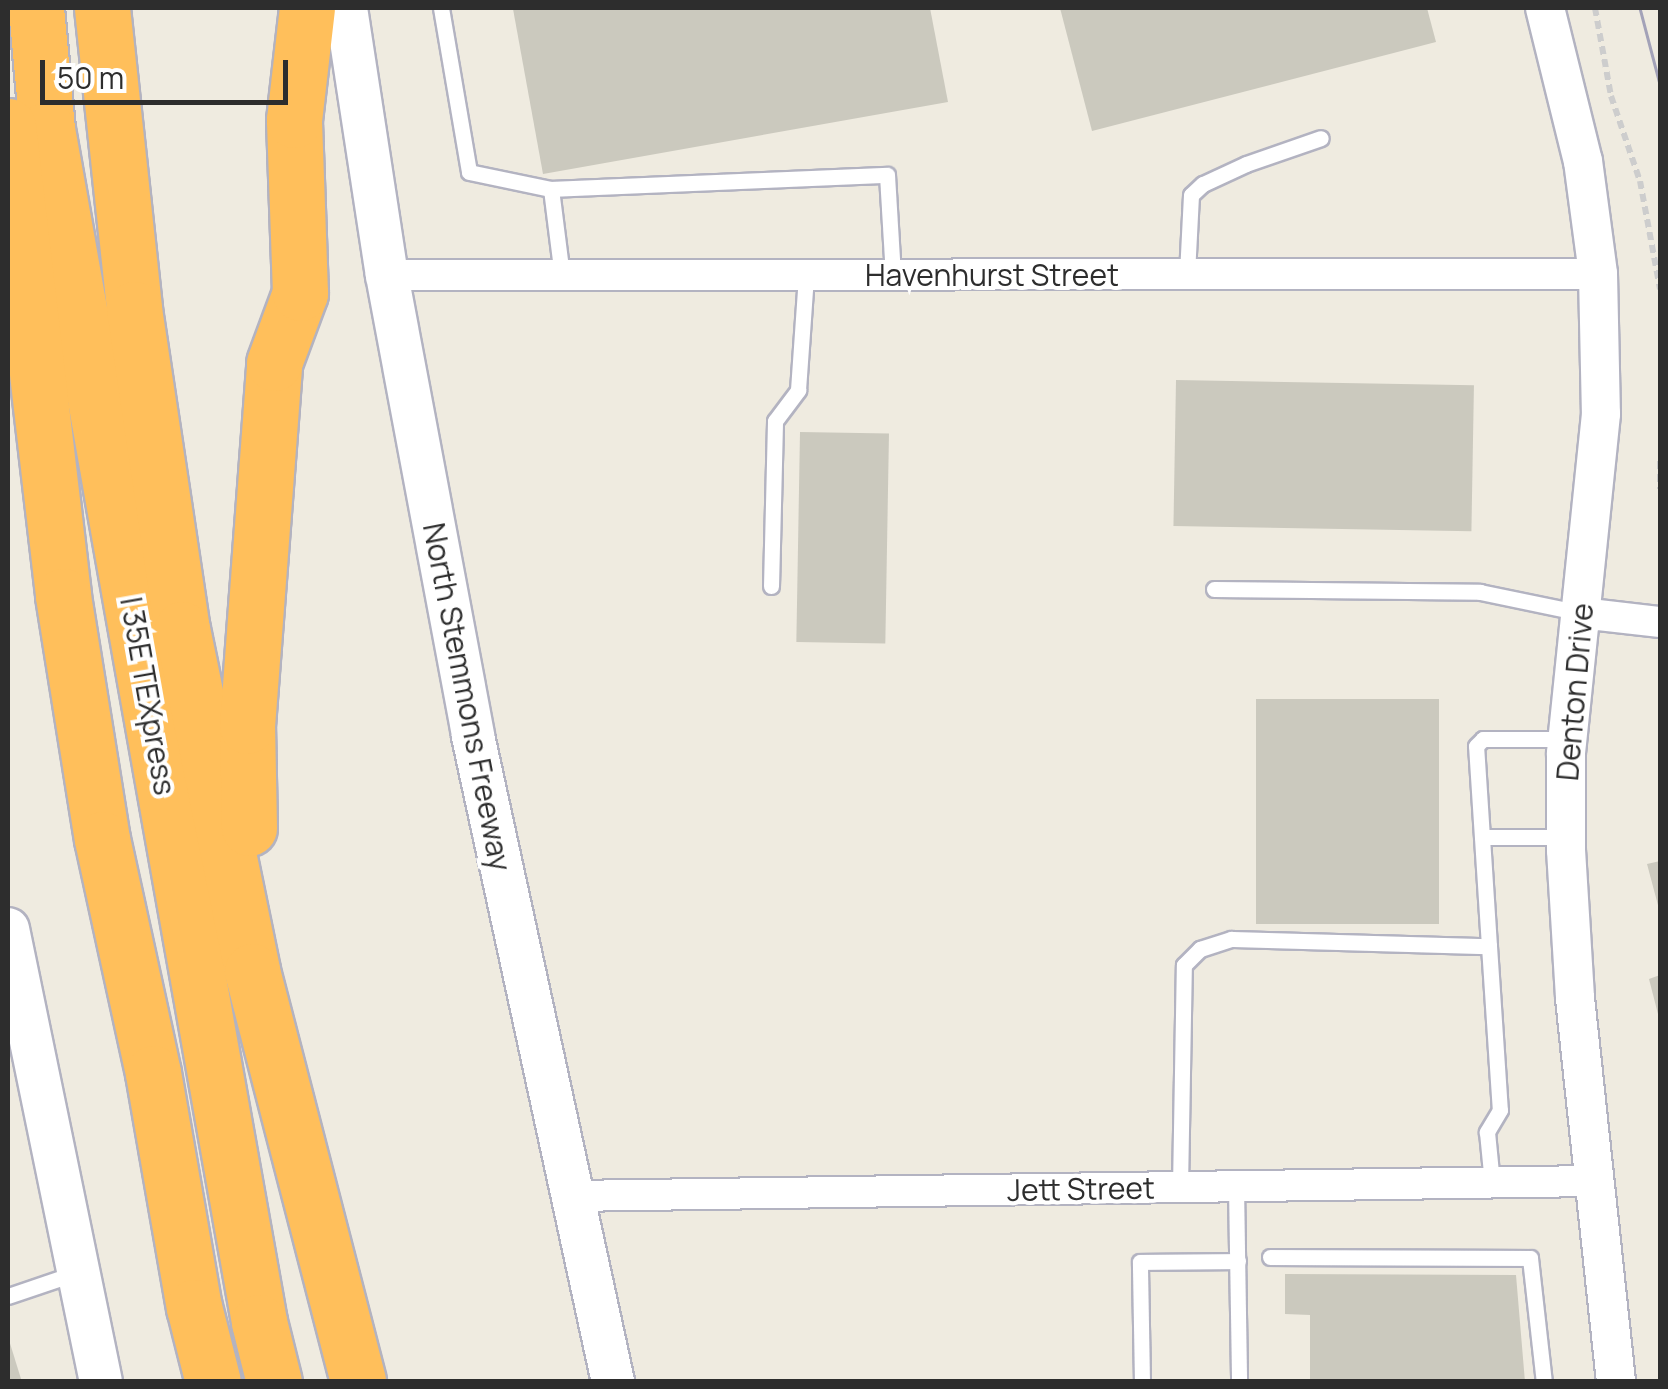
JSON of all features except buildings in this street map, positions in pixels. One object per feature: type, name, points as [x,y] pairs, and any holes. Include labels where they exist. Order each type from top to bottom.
[{"type":"highway","name":"I 35E TEXpress","points":[[36,8],[47,130],[259,1322],[274,1382]]},
{"type":"highway","points":[[102,8],[134,309],[179,610],[252,971],[358,1382]]},
{"type":"highway","points":[[252,971],[247,726],[274,364],[300,294],[294,120],[307,8]]},
{"type":"highway","points":[[8,126],[63,596],[102,838],[213,1382]]},
{"type":"highway","points":[[8,470],[63,596]]},
{"type":"main road","name":"North Stemmons Freeway","points":[[346,8],[387,276],[473,736],[613,1382]]},
{"type":"main road","points":[[8,929],[101,1382]]},
{"type":"street","name":"Denton Drive","points":[[1545,8],[1583,161],[1598,274],[1601,414],[1568,739],[1566,837],[1574,998],[1616,1382]]},
{"type":"street","name":"Havenhurst Street","points":[[387,276],[1598,274]]},
{"type":"street","points":[[1581,613],[1660,622]]},
{"type":"street","name":"Jett Street","points":[[570,1196],[1592,1181]]},
{"type":"lane","points":[[441,8],[469,172],[550,188],[887,176],[893,275]]},
{"type":"lane","points":[[1187,274],[1192,195],[1203,184],[1246,164],[1322,138]]},
{"type":"lane","points":[[550,188],[562,276]]},
{"type":"lane","points":[[771,586],[775,421],[798,390],[806,275]]},
{"type":"lane","points":[[1214,589],[1480,592],[1581,613]]},
{"type":"lane","points":[[1492,1183],[1488,1132],[1500,1110],[1476,746],[1483,738],[1568,739]]},
{"type":"lane","points":[[1482,838],[1566,837]]},
{"type":"lane","points":[[1180,1187],[1184,966],[1200,949],[1231,939],[1489,946]]},
{"type":"lane","points":[[1236,1186],[1240,1382]]},
{"type":"lane","points":[[1270,1257],[1530,1258],[1544,1382]]},
{"type":"lane","points":[[1142,1382],[1140,1262],[1238,1261]]},
{"type":"lane","points":[[8,1296],[76,1273]]},
{"type":"path","points":[[1595,8],[1607,55],[1608,82],[1640,181],[1660,290]]},
{"type":"path","points":[[1660,460],[1660,490]]},
{"type":"tram line","points":[[1640,8],[1660,84]]}]
